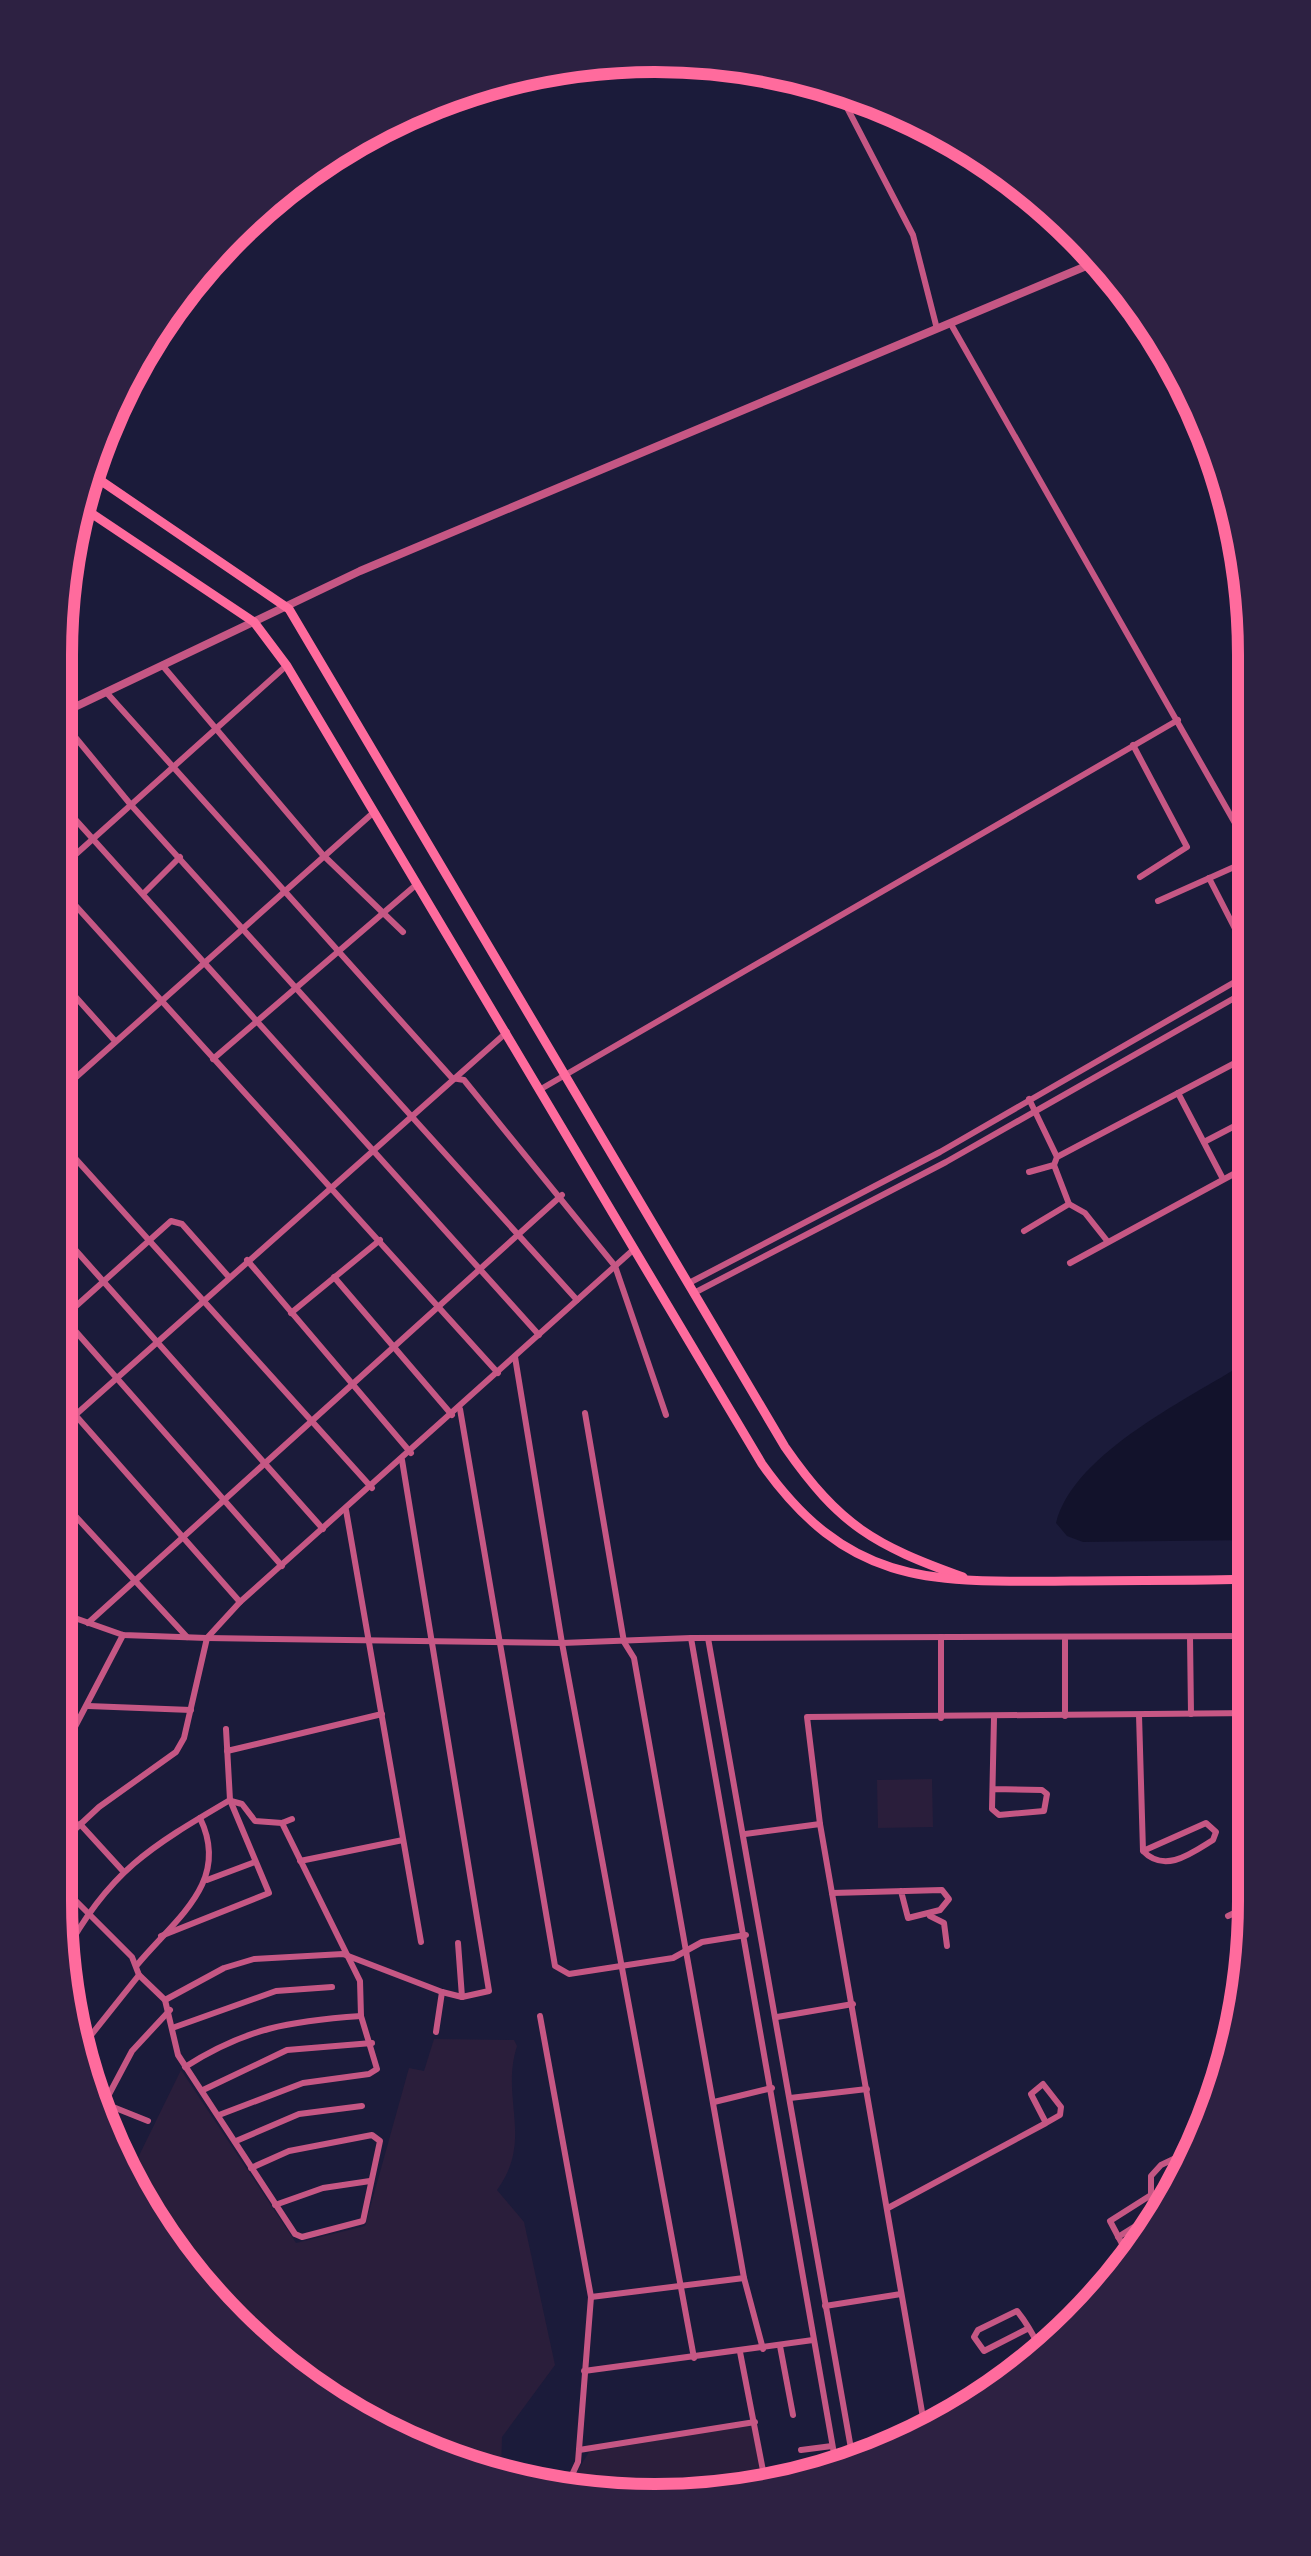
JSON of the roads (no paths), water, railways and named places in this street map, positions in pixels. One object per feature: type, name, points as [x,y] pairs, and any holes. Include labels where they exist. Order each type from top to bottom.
[{"type":"main road","points":[[100,480],[289,608],[785,1448],[854,1528],[882,1545],[975,1582]]},
{"type":"main road","points":[[91,512],[254,622],[287,666],[762,1464],[809,1521],[878,1565],[914,1577],[975,1582],[1238,1579]]},
{"type":"street","points":[[845,104],[913,235],[937,330]]},
{"type":"street","points":[[72,707],[360,572],[1089,265]]},
{"type":"street","points":[[952,326],[1238,830]]},
{"type":"street","points":[[161,664],[323,855],[403,932]]},
{"type":"street","points":[[72,858],[287,666]]},
{"type":"street","points":[[105,691],[452,1078],[464,1080],[562,1195],[616,1266],[666,1414]]},
{"type":"street","points":[[542,1090],[1178,720]]},
{"type":"street","points":[[72,734],[131,805],[578,1300]]},
{"type":"street","points":[[1133,745],[1187,847],[1140,877]]},
{"type":"street","points":[[72,1080],[374,812]]},
{"type":"street","points":[[72,816],[539,1336]]},
{"type":"street","points":[[143,894],[180,857]]},
{"type":"street","points":[[1158,901],[1238,863]]},
{"type":"street","points":[[1209,878],[1238,935]]},
{"type":"street","points":[[213,1060],[417,884]]},
{"type":"street","points":[[72,902],[498,1373]]},
{"type":"street","points":[[691,1288],[940,1152],[1238,980]]},
{"type":"street","points":[[72,994],[115,1041]]},
{"type":"street","points":[[691,1288],[946,1162],[1238,996]]},
{"type":"street","points":[[1156,1027],[1161,1038]]},
{"type":"street","points":[[72,1418],[330,1185],[508,1032]]},
{"type":"street","points":[[1029,1172],[1238,1061]]},
{"type":"street","points":[[72,1072],[76,1076]]},
{"type":"street","points":[[1178,1093],[1223,1179]]},
{"type":"street","points":[[1029,1100],[1070,1204],[1086,1213],[1108,1242]]},
{"type":"street","points":[[987,1124],[994,1134]]},
{"type":"street","points":[[1204,1142],[1238,1124]]},
{"type":"street","points":[[940,1152],[946,1162]]},
{"type":"street","points":[[72,1155],[372,1488]]},
{"type":"street","points":[[1070,1262],[1238,1171]]},
{"type":"street","points":[[88,1624],[222,1498],[562,1195]]},
{"type":"street","points":[[1024,1232],[1070,1204]]},
{"type":"street","points":[[72,1309],[175,1220],[228,1276]]},
{"type":"street","points":[[292,1313],[380,1240]]},
{"type":"street","points":[[72,1246],[323,1529]]},
{"type":"street","points":[[72,1832],[169,1760],[184,1738],[207,1638],[240,1602],[372,1488],[633,1250]]},
{"type":"street","points":[[247,1260],[411,1453]]},
{"type":"street","points":[[334,1278],[452,1415]]},
{"type":"street","points":[[72,1327],[282,1566]]},
{"type":"street","points":[[515,1358],[562,1644],[694,2358]]},
{"type":"street","points":[[460,1408],[558,1972],[673,1958],[688,1947],[746,1935]]},
{"type":"street","points":[[72,1410],[240,1602]]},
{"type":"street","points":[[585,1412],[624,1642],[634,1658],[688,1947],[744,2278],[763,2349]]},
{"type":"street","points":[[165,2000],[224,1968],[254,1959],[343,1954],[442,1992],[462,1997],[489,1992],[435,1641],[402,1460]]},
{"type":"street","points":[[346,1510],[420,1942]]},
{"type":"street","points":[[72,1512],[188,1638]]},
{"type":"street","points":[[72,1617],[123,1634],[188,1638],[562,1644],[691,1638],[1065,1640],[1238,1636]]},
{"type":"street","points":[[72,1734],[123,1634]]},
{"type":"street","points":[[940,1637],[940,1718]]},
{"type":"street","points":[[1190,1637],[1191,1714]]},
{"type":"street","points":[[691,1638],[746,1935],[834,2456]]},
{"type":"street","points":[[708,1638],[850,2450]]},
{"type":"street","points":[[1065,1640],[1065,1716]]},
{"type":"street","points":[[87,1706],[191,1710]]},
{"type":"street","points":[[923,2418],[820,1824],[807,1717],[1238,1713]]},
{"type":"street","points":[[227,1751],[382,1714]]},
{"type":"street","points":[[1139,1715],[1143,1851]]},
{"type":"street","points":[[993,1790],[1042,1790],[1047,1794],[1044,1812],[996,1814],[992,1809],[994,1718]]},
{"type":"street","points":[[707,1720],[723,1719]]},
{"type":"street","points":[[162,1936],[267,1896],[270,1890],[230,1800],[226,1730]]},
{"type":"street","points":[[74,1937],[87,1912],[122,1870],[230,1800],[242,1804],[255,1821],[282,1823],[292,1818]]},
{"type":"street","points":[[200,1818],[212,1852],[208,1880]]},
{"type":"street","points":[[219,2115],[303,2082],[376,2072],[372,2042],[361,2016],[360,1981],[343,1954],[282,1823]]},
{"type":"street","points":[[1206,1823],[1216,1828],[1213,1840],[1179,1860],[1160,1861],[1143,1851],[1206,1823]]},
{"type":"street","points":[[80,1824],[122,1870]]},
{"type":"street","points":[[745,1834],[820,1824]]},
{"type":"street","points":[[300,1861],[403,1840]]},
{"type":"street","points":[[135,1961],[162,1936],[208,1880],[255,1862]]},
{"type":"street","points":[[900,1892],[906,1916],[928,1916],[944,1922],[947,1946]]},
{"type":"street","points":[[832,1893],[948,1894],[947,1904],[928,1916]]},
{"type":"street","points":[[72,1897],[135,1961],[139,1975],[165,2000],[175,2027],[173,2045],[275,2204],[299,2237],[361,2222],[379,2138],[372,2135],[306,2147],[252,2168]]},
{"type":"street","points":[[1228,1916],[1238,1911]]},
{"type":"street","points":[[458,1943],[462,1997]]},
{"type":"street","points":[[89,2038],[139,1975]]},
{"type":"street","points":[[175,2027],[276,1992],[332,1987]]},
{"type":"street","points":[[436,2032],[442,1992]]},
{"type":"street","points":[[776,2017],[853,2004]]},
{"type":"street","points":[[107,2098],[132,2051],[170,2010]]},
{"type":"street","points":[[186,2067],[216,2048],[272,2025],[361,2016]]},
{"type":"street","points":[[540,2016],[591,2297],[573,2478]]},
{"type":"street","points":[[203,2090],[286,2050],[372,2042]]},
{"type":"street","points":[[888,2208],[1046,2123],[1062,2109],[1051,2089],[1043,2084],[1031,2094],[1046,2123]]},
{"type":"street","points":[[714,2102],[772,2088]]},
{"type":"street","points":[[790,2098],[867,2089]]},
{"type":"street","points":[[108,2101],[148,2121]]},
{"type":"street","points":[[236,2141],[299,2114],[362,2106]]},
{"type":"street","points":[[1155,2201],[1151,2195],[1155,2170],[1178,2157]]},
{"type":"street","points":[[275,2204],[323,2188],[370,2182]]},
{"type":"street","points":[[1123,2248],[1111,2219],[1151,2195]]},
{"type":"street","points":[[1118,2237],[1141,2223]]},
{"type":"street","points":[[591,2297],[744,2278]]},
{"type":"street","points":[[826,2306],[901,2294]]},
{"type":"street","points":[[1029,2328],[984,2350],[974,2338],[978,2330],[1015,2310],[1029,2328],[1036,2342]]},
{"type":"street","points":[[584,2371],[812,2340]]},
{"type":"street","points":[[780,2346],[793,2415]]},
{"type":"street","points":[[740,2352],[764,2473]]},
{"type":"street","points":[[578,2450],[755,2422]]},
{"type":"street","points":[[801,2450],[832,2446]]}]
